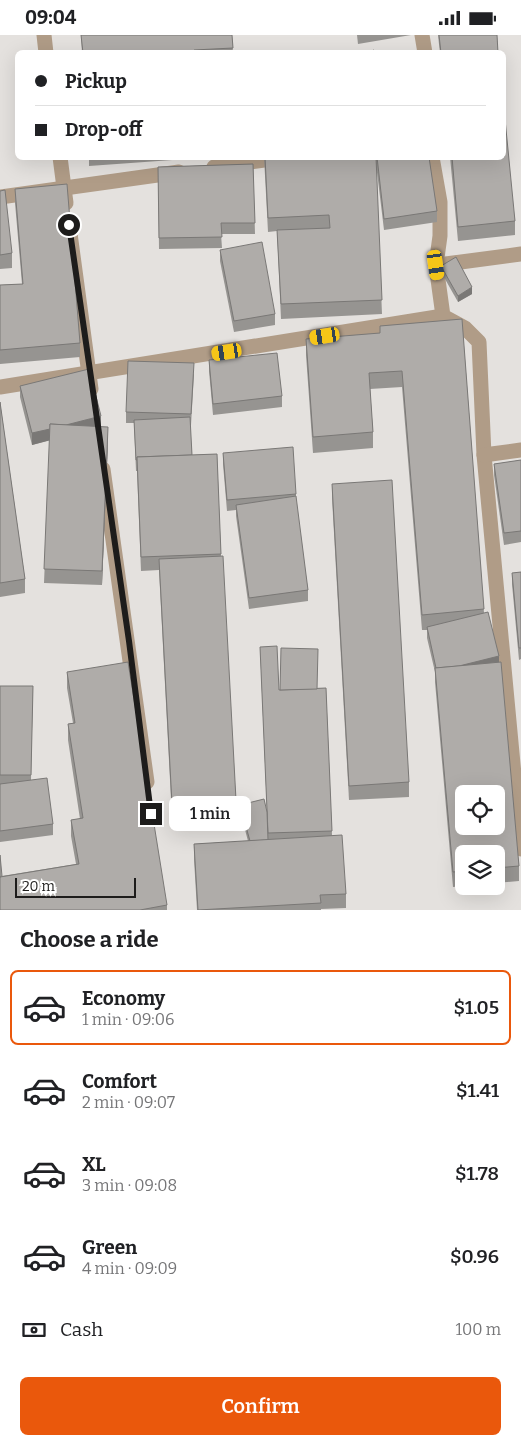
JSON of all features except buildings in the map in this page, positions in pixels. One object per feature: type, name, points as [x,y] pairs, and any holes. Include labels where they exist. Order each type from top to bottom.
[{"type":"street","points":[[44,35],[46,50]]},
{"type":"street","points":[[422,35],[424,50]]},
{"type":"street","points":[[60,160],[94,404]]},
{"type":"street","points":[[0,197],[266,160]]},
{"type":"street","points":[[433,160],[440,202],[440,236],[436,265],[443,317]]},
{"type":"street","points":[[436,265],[521,253]]},
{"type":"street","points":[[0,387],[443,317],[465,328],[479,342],[484,455],[514,676],[521,849]]},
{"type":"street","points":[[484,455],[521,450]]},
{"type":"street","points":[[101,453],[148,795]]},
{"type":"route","points":[[69,225],[129,641],[151,814]]}]
